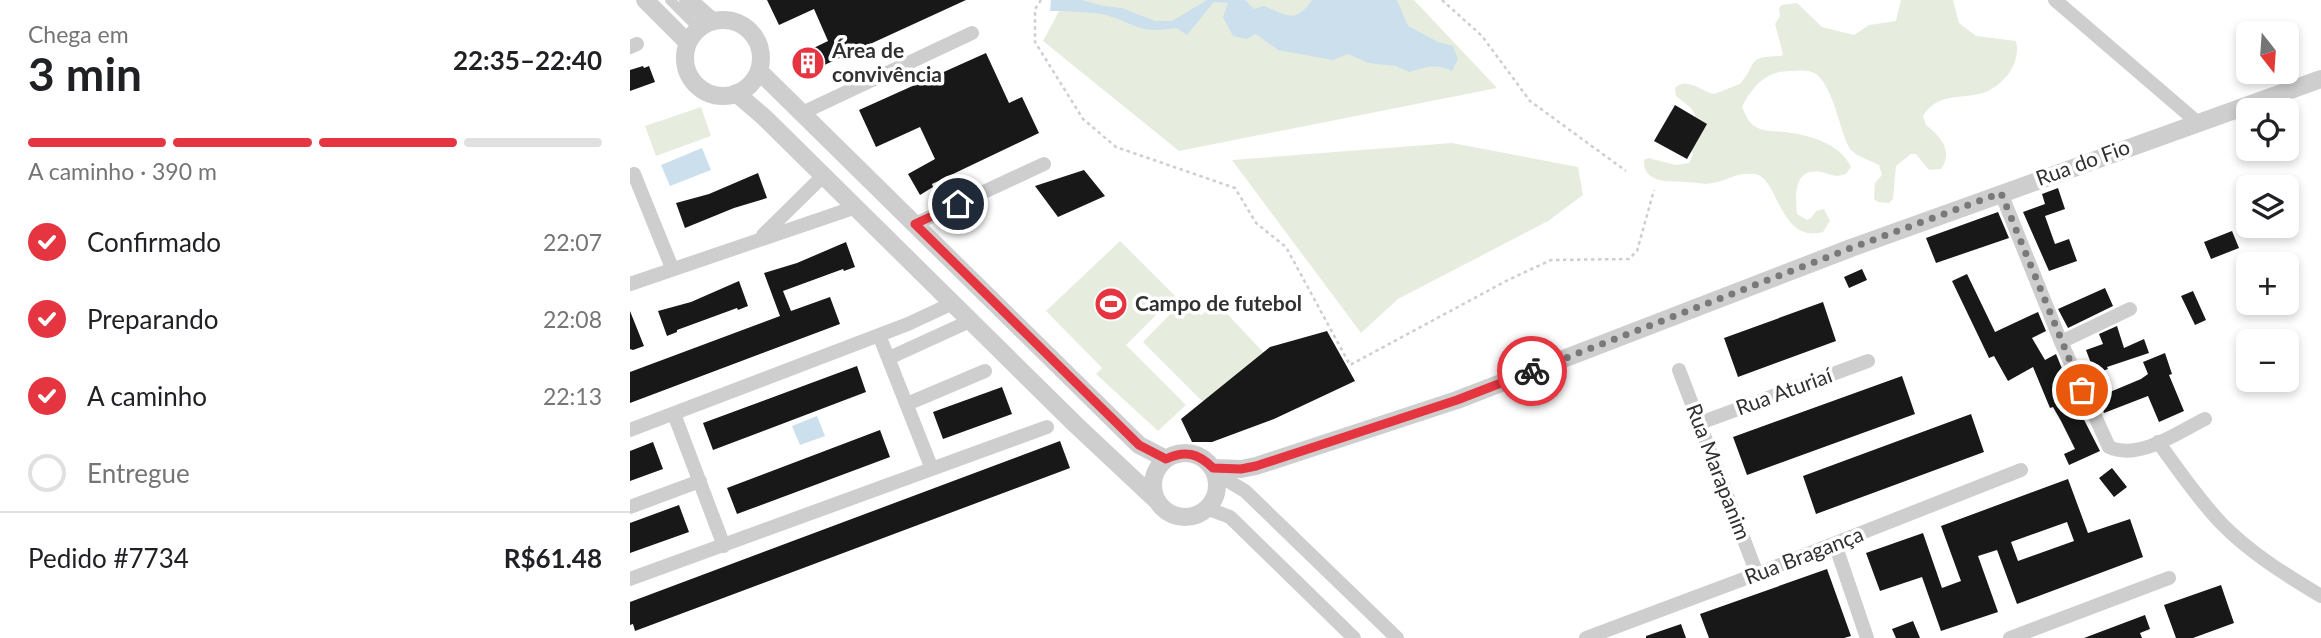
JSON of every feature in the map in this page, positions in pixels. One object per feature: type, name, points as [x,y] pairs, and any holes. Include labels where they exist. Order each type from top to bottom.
[{"type":"street","points":[[645,0],[700,31],[736,22],[746,28],[760,47],[761,59],[759,71],[746,88],[724,96],[711,94],[700,89],[691,79],[686,68],[685,55],[700,31]]},
{"type":"street","points":[[670,0],[700,31]]},
{"type":"street","points":[[688,0],[700,31]]},
{"type":"street","points":[[2055,0],[2197,122]]},
{"type":"street","points":[[802,113],[972,33]]},
{"type":"street","points":[[759,71],[1139,445],[1166,459]]},
{"type":"street","name":"Rua do Fio","points":[[1214,471],[1256,466],[1457,400],[1851,248],[2321,79]]},
{"type":"street","points":[[736,93],[824,175],[1163,508],[1180,516],[1189,516],[1206,509],[1216,492],[1214,471]]},
{"type":"street","points":[[915,224],[1044,164]]},
{"type":"street","points":[[630,176],[634,174],[672,268]]},
{"type":"street","points":[[759,238],[824,175]]},
{"type":"street","points":[[2001,193],[2062,342],[2109,447],[2125,452],[2158,442],[2204,419]]},
{"type":"street","points":[[630,284],[856,207]]},
{"type":"street","points":[[630,430],[879,335],[953,303]]},
{"type":"street","points":[[2062,342],[2130,309]]},
{"type":"street","points":[[889,358],[971,321]]},
{"type":"street","points":[[879,335],[932,469]]},
{"type":"street","name":"Rua Aturiaí","points":[[1700,423],[1868,360]]},
{"type":"street","name":"Rua Marapanim","points":[[1679,370],[1757,574]]},
{"type":"street","points":[[907,404],[985,371]]},
{"type":"street","points":[[674,414],[724,545]]},
{"type":"street","points":[[630,579],[1047,427]]},
{"type":"street","points":[[2158,442],[2220,522],[2236,538],[2254,553],[2321,596]]},
{"type":"street","points":[[1157,501],[1153,492],[1154,474],[1166,459],[1178,453],[1191,453],[1203,458],[1214,471],[1245,491],[1397,638]]},
{"type":"street","name":"Rua Bragança","points":[[1586,638],[2021,470]]},
{"type":"street","points":[[630,507],[700,481]]},
{"type":"street","points":[[1206,509],[1230,517],[1354,638]]},
{"type":"street","points":[[1835,544],[1867,638]]},
{"type":"street","points":[[2010,638],[2169,578]]},
{"type":"path","points":[[1041,0],[1035,9],[1035,42],[1083,118],[1116,147],[1235,187],[1256,223],[1286,247],[1350,365],[1508,280],[1551,260],[1629,259],[1637,251],[1654,190]]},
{"type":"path","points":[[1442,0],[1482,36],[1530,101],[1626,171]]},
{"type":"shaded area","points":[[1065,0],[1414,0],[1497,88],[1179,151],[1043,41]]},
{"type":"shaded area","points":[[1901,0],[1953,0],[1959,23],[1976,36],[2016,41],[2016,56],[2011,70],[1995,87],[1979,94],[1945,99],[1929,108],[1923,116],[1926,125],[1944,144],[1946,156],[1941,169],[1929,170],[1916,154],[1911,154],[1896,166],[1893,199],[1889,203],[1878,202],[1874,199],[1875,183],[1882,175],[1879,165],[1850,149],[1825,85],[1812,72],[1800,70],[1768,76],[1753,90],[1742,107],[1746,117],[1758,128],[1814,138],[1840,152],[1846,159],[1851,167],[1846,174],[1835,176],[1807,173],[1799,183],[1797,214],[1807,220],[1816,211],[1824,209],[1830,221],[1823,232],[1808,233],[1797,229],[1788,220],[1770,186],[1755,174],[1743,174],[1706,184],[1658,180],[1648,173],[1644,160],[1648,158],[1676,165],[1689,163],[1693,155],[1688,138],[1695,115],[1691,108],[1676,96],[1675,88],[1690,84],[1714,94],[1740,84],[1757,59],[1781,56],[1783,54],[1775,24],[1782,5],[1797,3],[1822,27],[1854,35],[1869,25],[1896,21]]},
{"type":"shaded area","points":[[701,107],[711,136],[656,156],[645,126]]},
{"type":"shaded area","points":[[1452,143],[1578,167],[1583,195],[1548,221],[1398,299],[1361,333],[1232,160]]},
{"type":"shaded area","name":"Campo de futebol","points":[[1120,241],[1175,296],[1126,345],[1186,405],[1158,431],[1096,374],[1102,368],[1046,311]]},
{"type":"shaded area","points":[[1184,300],[1201,315],[1217,303],[1264,353],[1208,407],[1143,342]]},
{"type":"water","points":[[1051,0],[1081,0],[1122,8],[1155,21],[1172,21],[1207,0],[1245,0],[1254,9],[1264,6],[1291,16],[1301,12],[1312,0],[1397,0],[1408,26],[1438,42],[1453,46],[1458,59],[1452,71],[1435,66],[1409,72],[1396,66],[1368,63],[1348,54],[1333,60],[1278,50],[1256,34],[1247,39],[1233,36],[1223,17],[1228,3],[1214,2],[1187,35],[1176,28],[1139,28],[1101,14],[1050,11]]},
{"type":"water","points":[[702,148],[711,170],[670,186],[661,165]]},
{"type":"water","points":[[817,416],[825,436],[800,445],[792,426]]},
{"type":"building","points":[[767,0],[966,0],[820,67],[821,70],[805,77],[795,57],[828,41],[814,9],[779,25]]},
{"type":"building","points":[[986,53],[1009,103],[1022,97],[1039,133],[932,184],[933,187],[920,195],[908,174],[935,159],[920,127],[876,147],[859,110]]},
{"type":"building","points":[[649,66],[655,82],[630,91],[630,70]]},
{"type":"building","points":[[1675,105],[1707,124],[1687,159],[1654,141]]},
{"type":"building","points":[[1084,170],[1105,196],[1058,217],[1035,186]]},
{"type":"building","points":[[758,173],[767,198],[685,228],[676,203],[709,194]]},
{"type":"building","points":[[2058,188],[2065,209],[2045,216],[2055,244],[2069,239],[2077,261],[2049,271],[2023,212],[2045,204],[2042,194]]},
{"type":"building","points":[[1998,212],[2009,238],[1936,263],[1926,238]]},
{"type":"building","points":[[2232,231],[2239,248],[2211,259],[2204,242]]},
{"type":"building","points":[[846,242],[855,267],[783,291],[791,311],[830,297],[840,324],[630,403],[630,372],[780,316],[764,273],[797,263]]},
{"type":"building","points":[[1862,269],[1867,280],[1849,288],[1844,277]]},
{"type":"building","points":[[1967,274],[1995,332],[2038,312],[2046,331],[2032,338],[2045,360],[2056,354],[2082,411],[2080,412],[2100,451],[2069,465],[2064,454],[2075,449],[2053,407],[2050,408],[2033,367],[2008,381],[1994,356],[1989,358],[1952,281]]},
{"type":"building","points":[[739,281],[748,306],[677,330],[667,336],[658,311],[691,302]]},
{"type":"building","points":[[2105,288],[2113,306],[2068,328],[2058,309]]},
{"type":"building","points":[[2193,291],[2206,320],[2195,325],[2181,296]]},
{"type":"building","points":[[1823,302],[1836,341],[1738,377],[1724,338]]},
{"type":"building","points":[[630,311],[644,346],[633,350],[630,349]]},
{"type":"building","points":[[2117,326],[2124,348],[2144,339],[2149,353],[2107,367],[2108,369],[2095,374],[2086,350],[2103,344],[2099,334]]},
{"type":"building","points":[[1327,331],[1355,381],[1274,419],[1212,442],[1192,442],[1181,419],[1270,347]]},
{"type":"building","points":[[2165,353],[2172,374],[2169,375],[2184,411],[2159,422],[2148,396],[2104,413],[2098,397],[2141,379],[2148,374],[2143,362]]},
{"type":"building","points":[[857,366],[866,392],[713,450],[703,423]]},
{"type":"building","points":[[1902,376],[1915,414],[1747,475],[1733,437]]},
{"type":"building","points":[[1002,387],[1012,414],[943,439],[933,412]]},
{"type":"building","points":[[1971,414],[1984,452],[1816,514],[1803,476]]},
{"type":"building","points":[[880,430],[890,457],[737,514],[727,488]]},
{"type":"building","points":[[1060,441],[1070,468],[635,631],[633,624],[630,625],[630,602]]},
{"type":"building","points":[[653,442],[663,469],[630,481],[630,451]]},
{"type":"building","points":[[2112,468],[2127,487],[2114,497],[2099,478]]},
{"type":"building","points":[[2068,479],[2088,533],[2130,519],[2143,557],[2017,604],[1997,550],[1978,556],[1998,612],[1941,631],[1922,577],[1880,591],[1866,553],[1923,533],[1942,588],[1961,581],[1941,526]],"holes":[[[2067,522],[2074,541],[2018,561],[2011,542]]]},
{"type":"building","points":[[679,505],[689,532],[630,553],[630,523]]},
{"type":"building","points":[[1827,569],[1851,636],[1709,638],[1700,614]]},
{"type":"building","points":[[2221,585],[2234,623],[2193,638],[2176,638],[2164,605]]},
{"type":"building","points":[[2145,615],[2150,629],[2140,633],[2142,638],[2084,638]]},
{"type":"building","points":[[1913,621],[1920,638],[1896,638],[1892,629]]},
{"type":"building","points":[[1681,624],[1686,638],[1646,638],[1646,636]]},
{"type":"way so far","points":[[1532,371],[2001,193],[2082,390]]},
{"type":"place","name":"Área de convivência","points":[[808,63]]},
{"type":"place","name":"Campo de futebol","points":[[1111,304]]},
{"type":"route","points":[[958,204],[915,224],[1139,445],[1166,459],[1178,453],[1191,453],[1203,458],[1213,468],[1241,469],[1256,466],[1457,400],[1532,371]]}]
